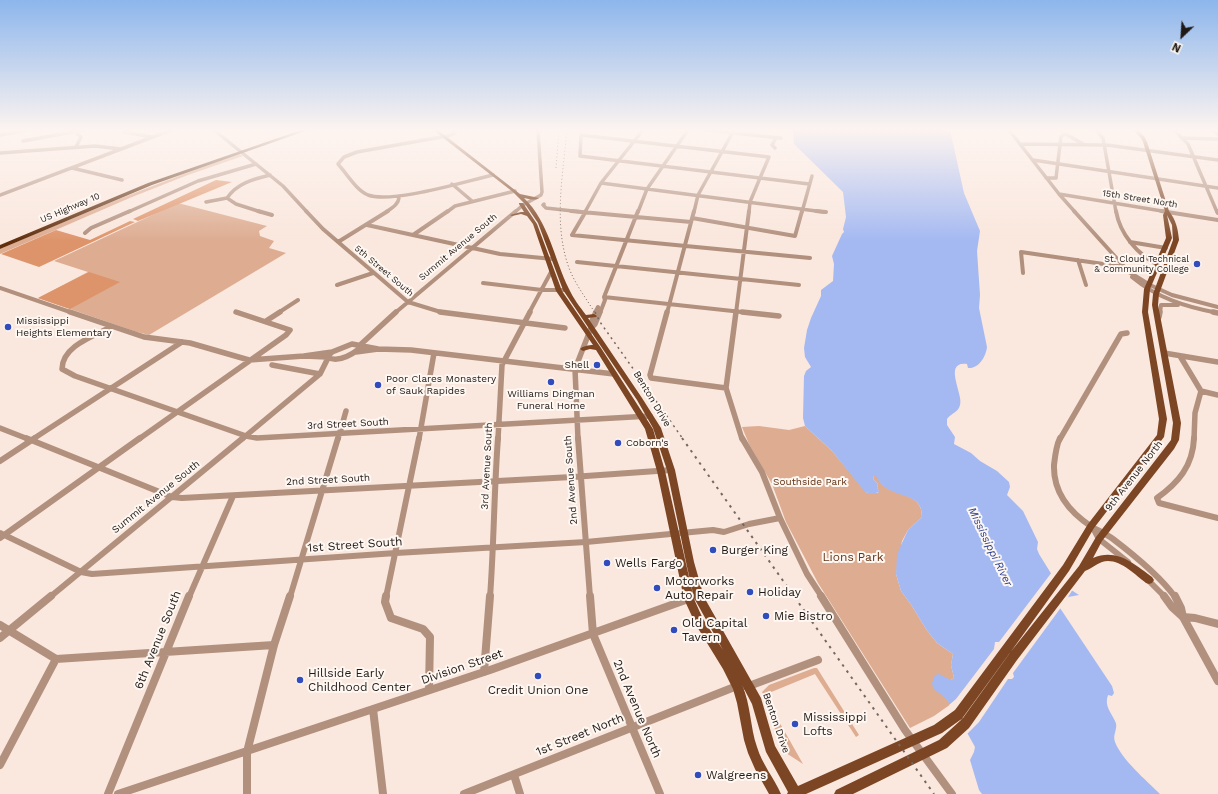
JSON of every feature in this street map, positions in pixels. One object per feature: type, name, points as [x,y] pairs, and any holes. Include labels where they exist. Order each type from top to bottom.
[{"type":"highway","points":[[0,242],[134,186],[191,167]]},
{"type":"highway","name":"US Highway 10","points":[[0,247],[134,190],[197,167]]},
{"type":"main road","name":"Benton Drive","points":[[476,167],[525,204],[550,259],[562,291],[584,317],[598,348],[614,374],[646,417]]},
{"type":"main road","name":"Benton Drive","points":[[483,167],[517,193],[540,223],[550,259],[551,272],[562,291],[646,417],[653,441],[666,470],[679,533],[689,599],[696,616],[737,686],[745,709],[751,748],[775,794]]},
{"type":"main road","name":"9th Avenue North","points":[[840,794],[943,744],[965,724],[1013,657],[1080,572],[1102,536],[1175,440],[1177,423],[1155,305],[1157,292],[1176,240],[1176,232],[1171,216],[1167,211],[1153,167]]},
{"type":"main road","points":[[517,193],[530,198],[537,198]]},
{"type":"main road","name":"9th Avenue North","points":[[795,794],[938,729],[958,714],[1066,568],[1091,526],[1161,435],[1163,419],[1145,312],[1149,287],[1169,238],[1165,215],[1167,211]]},
{"type":"main road","points":[[512,215],[521,213],[529,215]]},
{"type":"main road","points":[[584,317],[594,316]]},
{"type":"main road","points":[[583,350],[590,347],[598,348]]},
{"type":"main road","name":"Benton Drive","points":[[679,533],[699,598],[749,686],[760,710],[770,748],[795,794]]},
{"type":"main road","points":[[1080,572],[1104,557],[1123,562],[1149,580]]},
{"type":"street","points":[[85,233],[91,228],[198,180],[247,167]]},
{"type":"street","name":"5th Street South","points":[[260,167],[372,273],[408,302],[444,313],[565,328]]},
{"type":"street","points":[[340,167],[366,194],[380,197],[399,196],[493,175]]},
{"type":"street","points":[[540,167],[542,192],[537,198],[544,202],[543,206],[549,209],[636,217],[692,220],[795,236],[812,176]]},
{"type":"street","points":[[613,167],[601,183],[572,235],[810,258]]},
{"type":"street","name":"2nd Avenue South","points":[[593,634],[577,422],[575,369],[590,332],[595,324],[604,297],[647,189],[662,167]]},
{"type":"street","points":[[671,167],[809,184]]},
{"type":"street","points":[[713,167],[698,196],[650,375],[651,378],[726,388]]},
{"type":"street","points":[[765,167],[750,202],[726,388],[742,439],[762,472],[780,518],[807,574],[905,730],[952,794]]},
{"type":"street","points":[[1038,167],[1059,194],[1125,267],[1133,278],[1157,292],[1200,310]]},
{"type":"street","points":[[1046,178],[1056,178],[1058,167]]},
{"type":"street","points":[[1080,167],[1218,188]]},
{"type":"street","points":[[1107,167],[1118,223],[1123,234],[1148,260],[1158,265]]},
{"type":"street","points":[[1197,167],[1218,213]]},
{"type":"street","points":[[0,195],[72,168],[122,180]]},
{"type":"street","points":[[206,202],[226,198],[239,186],[270,175]]},
{"type":"street","points":[[601,183],[826,212]]},
{"type":"street","points":[[452,184],[472,201]]},
{"type":"street","points":[[413,235],[450,208],[472,201],[509,193],[517,193]]},
{"type":"street","name":"15th Street North","points":[[1059,194],[1218,220]]},
{"type":"street","points":[[338,242],[394,207],[399,200],[399,196]]},
{"type":"street","points":[[226,198],[236,204],[272,215]]},
{"type":"street","name":"Summit Avenue South","points":[[321,372],[332,352],[352,344],[368,335],[525,204],[537,198]]},
{"type":"street","points":[[367,225],[508,255],[550,259]]},
{"type":"street","points":[[1130,242],[1166,248]]},
{"type":"street","points":[[1023,273],[1021,252],[1125,267]]},
{"type":"street","points":[[1078,260],[1086,286]]},
{"type":"street","points":[[577,262],[800,285]]},
{"type":"street","name":"3rd Avenue South","points":[[484,672],[494,548],[495,482],[502,365],[551,272]]},
{"type":"street","points":[[337,285],[372,273]]},
{"type":"street","points":[[483,283],[562,291]]},
{"type":"street","points":[[0,288],[144,337],[182,342],[249,360],[304,356],[332,352]]},
{"type":"street","points":[[1157,292],[1218,307]]},
{"type":"street","points":[[604,297],[779,316]]},
{"type":"street","name":"2nd Avenue South","points":[[590,332],[591,323],[601,300],[604,297]]},
{"type":"street","points":[[266,321],[298,300]]},
{"type":"street","points":[[1158,324],[1160,309],[1163,304],[1218,313]]},
{"type":"street","points":[[2,535],[286,335],[290,330],[236,312]]},
{"type":"street","name":"3rd Street South","points":[[111,327],[71,350],[65,356],[61,366],[62,369],[69,374],[246,436],[257,438],[577,422],[646,417]]},
{"type":"street","points":[[1127,333],[1121,334],[1057,444],[1054,461],[1055,486],[1061,498],[1072,511],[1091,526],[1149,580],[1162,593],[1172,607],[1183,617],[1218,681]]},
{"type":"street","name":"Summit Avenue South","points":[[0,638],[246,436],[321,372],[336,360],[356,352],[368,335]]},
{"type":"street","points":[[0,461],[182,342]]},
{"type":"street","points":[[352,344],[378,349]]},
{"type":"street","points":[[356,352],[378,349],[399,349],[614,374]]},
{"type":"street","points":[[429,690],[430,636],[423,629],[392,618],[385,602],[421,429],[434,353]]},
{"type":"street","points":[[1164,353],[1218,362]]},
{"type":"street","points":[[304,356],[328,357],[336,360]]},
{"type":"street","points":[[1180,356],[1202,391],[1218,395]]},
{"type":"street","points":[[272,365],[321,372]]},
{"type":"street","points":[[1202,391],[1195,407],[1193,422],[1194,451],[1185,469],[1171,488],[1157,498],[1159,503],[1218,518]]},
{"type":"street","points":[[247,794],[247,752],[274,645],[302,560],[346,411]]},
{"type":"street","name":"2nd Street South","points":[[0,428],[172,497],[182,498],[495,482],[666,470]]},
{"type":"street","name":"6th Avenue South","points":[[108,794],[200,567],[233,496]]},
{"type":"street","name":"1st Street South","points":[[2,535],[81,572],[92,574],[396,553],[586,542],[713,530],[724,532],[750,524],[780,518]]},
{"type":"street","points":[[1102,536],[1173,593],[1182,608],[1183,617]]},
{"type":"street","name":"Division Street","points":[[118,794],[484,672],[689,599],[699,598]]},
{"type":"street","points":[[1183,617],[1195,618],[1218,624]]},
{"type":"street","points":[[0,625],[56,659],[274,645]]},
{"type":"street","name":"2nd Avenue North","points":[[593,634],[660,794]]},
{"type":"street","points":[[0,765],[56,659]]},
{"type":"street","name":"1st Street North","points":[[464,794],[737,686],[749,686],[818,660]]},
{"type":"street","points":[[373,709],[383,794]]},
{"type":"street","points":[[514,775],[520,794]]},
{"type":"green space","points":[[203,167],[211,167],[132,197],[0,254],[0,249],[149,187]]},
{"type":"green space","points":[[178,203],[267,226],[259,231],[260,236],[274,241],[269,248],[286,253],[149,335],[38,298],[88,272],[54,261]]},
{"type":"green space","name":"Lions Park","points":[[759,426],[789,430],[805,426],[832,451],[867,493],[878,493],[878,484],[873,479],[874,476],[877,476],[888,488],[911,498],[917,502],[921,508],[922,517],[908,530],[902,541],[896,574],[901,591],[926,629],[937,643],[953,654],[951,665],[954,678],[951,680],[945,697],[951,704],[934,716],[910,728],[818,583],[786,522],[772,484],[749,444],[742,427]]},
{"type":"green space","points":[[817,668],[859,735],[856,737],[815,674],[764,695],[803,764],[786,753],[776,734],[769,707],[762,692],[769,685]]},
{"type":"shaded area","points":[[216,180],[232,182],[138,221],[133,219]]},
{"type":"shaded area","points":[[130,221],[135,222],[39,267],[1,254],[56,230],[90,240]]},
{"type":"shaded area","points":[[89,272],[120,282],[70,309],[38,298]]},
{"type":"water","name":"Mississippi River","points":[[818,167],[958,167],[964,193],[980,231],[977,251],[980,295],[979,308],[987,347],[979,364],[972,368],[968,368],[967,364],[960,364],[956,368],[955,373],[960,405],[958,410],[947,419],[947,425],[955,437],[954,444],[971,453],[980,461],[997,471],[1009,482],[1010,487],[1007,495],[1023,511],[1038,542],[1037,549],[1039,554],[1052,575],[1079,595],[1068,597],[1060,608],[1112,686],[1114,693],[1112,696],[1108,695],[1107,702],[1108,709],[1116,724],[1114,739],[1118,749],[1135,770],[1160,794],[982,794],[979,790],[970,760],[975,747],[954,709],[945,698],[933,688],[932,683],[935,675],[939,674],[951,680],[954,678],[951,665],[953,654],[937,643],[926,629],[901,591],[896,574],[897,555],[908,530],[922,517],[921,508],[917,502],[911,498],[888,489],[881,484],[876,476],[874,476],[873,479],[878,484],[877,488],[880,492],[871,494],[865,492],[832,451],[805,426],[803,418],[804,376],[806,371],[811,367],[805,357],[804,348],[807,330],[821,296],[821,290],[833,281],[834,264],[832,256],[844,232],[843,229],[846,217],[843,192]]},
{"type":"pier","points":[[1052,572],[1073,589],[1013,673],[1014,677],[1012,679],[1008,679],[979,722],[966,735],[949,705],[956,699],[994,649],[995,642],[999,642]]},
{"type":"railway","points":[[563,167],[560,199],[560,217],[564,251],[571,274],[595,313]]},
{"type":"railway","points":[[595,312],[600,322],[683,439]]},
{"type":"railway","points":[[682,438],[934,794]]},
{"type":"place","name":"St. Cloud Technical & Community College","points":[[1197,264]]},
{"type":"place","name":"Mississippi Heights Elementary","points":[[8,327]]},
{"type":"place","name":"Shell","points":[[597,365]]},
{"type":"place","name":"Williams Dingman Funeral Home","points":[[551,382]]},
{"type":"place","name":"Poor Clares Monastery of Sauk Rapides","points":[[378,385]]},
{"type":"place","name":"Coborn's","points":[[618,443]]},
{"type":"place","name":"Burger King","points":[[713,550]]},
{"type":"place","name":"Wells Fargo","points":[[607,563]]},
{"type":"place","name":"Motorworks Auto Repair","points":[[657,588]]},
{"type":"place","name":"Holiday","points":[[750,592]]},
{"type":"place","name":"Mie Bistro","points":[[766,616]]},
{"type":"place","name":"Old Capital Tavern","points":[[674,630]]},
{"type":"place","name":"Credit Union One","points":[[538,676]]},
{"type":"place","name":"Hillside Early Childhood Center","points":[[300,680]]},
{"type":"place","name":"Mississippi Lofts","points":[[795,724]]},
{"type":"place","name":"Walgreens","points":[[698,775]]},
{"type":"park label","name":"Southside Park","points":[[810,482]]}]
